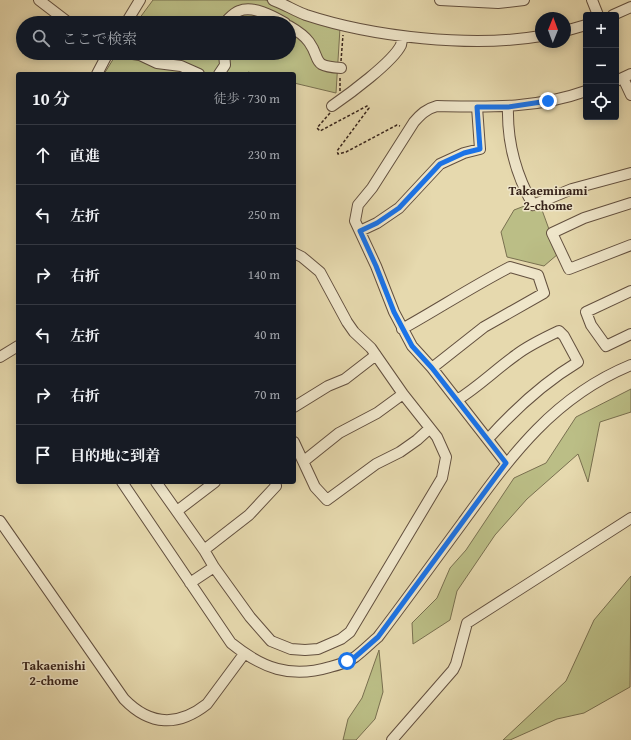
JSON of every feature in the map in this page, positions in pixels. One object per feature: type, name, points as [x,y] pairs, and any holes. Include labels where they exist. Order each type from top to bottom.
[{"type":"street","points":[[39,0],[60,16]]},
{"type":"street","points":[[130,16],[140,0]]},
{"type":"street","points":[[440,0],[524,0]]},
{"type":"street","points":[[592,0],[597,12]]},
{"type":"street","points":[[277,1],[305,14],[346,26],[402,36],[475,40],[535,36]]},
{"type":"street","points":[[619,12],[631,7]]},
{"type":"street","points":[[232,16],[238,11],[249,9],[269,16]]},
{"type":"street","points":[[571,29],[583,26]]},
{"type":"street","points":[[296,31],[309,41],[318,62],[327,66],[341,68]]},
{"type":"street","points":[[332,106],[352,92],[381,67],[401,45],[402,36]]},
{"type":"street","points":[[98,72],[104,60]]},
{"type":"street","points":[[151,60],[157,63],[181,66],[194,72]]},
{"type":"street","points":[[220,72],[225,64],[225,60]]},
{"type":"street","points":[[623,78],[631,95]]},
{"type":"street","points":[[506,463],[432,368],[412,346],[402,329],[355,221],[358,205],[372,188],[421,113],[437,106],[508,107],[562,99],[583,92]]},
{"type":"street","points":[[360,231],[377,223],[399,208],[440,164],[464,153],[480,149],[477,107]]},
{"type":"street","points":[[508,107],[511,150],[519,179],[533,205],[572,189],[631,173]]},
{"type":"street","points":[[631,202],[584,218],[552,233],[569,269],[631,245]]},
{"type":"street","points":[[157,484],[250,617],[271,641],[291,649],[318,649],[341,640],[350,632],[442,478],[446,457],[442,447],[402,394],[376,355],[347,322],[320,272],[296,254]]},
{"type":"street","points":[[402,329],[432,312],[462,292],[510,267],[538,275],[544,293],[484,327],[432,368]]},
{"type":"street","points":[[631,291],[586,312],[591,324],[606,346],[631,334]]},
{"type":"street","points":[[457,400],[473,390],[517,354],[538,341],[559,331],[564,336],[578,362],[556,375],[522,403],[488,439]]},
{"type":"street","points":[[0,357],[16,347]]},
{"type":"street","points":[[296,406],[328,386],[346,379],[376,355]]},
{"type":"street","points":[[123,484],[231,643],[244,654],[275,669],[308,673],[340,664],[354,658],[378,637],[506,463],[537,427],[576,394],[631,365]]},
{"type":"street","points":[[304,461],[339,433],[377,413],[402,394]]},
{"type":"street","points":[[296,446],[315,487],[327,500],[376,464],[400,452],[429,429]]},
{"type":"street","points":[[177,511],[212,484]]},
{"type":"street","points":[[204,550],[249,516],[276,486],[275,484]]},
{"type":"street","points":[[392,740],[453,670],[467,623],[631,518]]},
{"type":"street","points":[[0,521],[124,700],[146,716],[158,720],[174,720],[189,716],[199,710],[207,704],[244,654]]},
{"type":"street","points":[[190,583],[214,567]]},
{"type":"path","points":[[332,106],[330,115],[317,128],[320,131],[367,106],[369,108],[337,151],[338,154],[346,152],[396,125],[400,126]]},
{"type":"green space","points":[[153,0],[265,0],[340,28],[336,93],[296,83],[296,72],[105,72],[113,60],[296,60],[296,16],[141,16]]},
{"type":"green space","points":[[527,205],[542,210],[558,254],[544,266],[507,257],[501,232],[514,210]]},
{"type":"green space","points":[[631,389],[631,412],[600,422],[588,482],[578,454],[527,499],[495,535],[457,591],[450,620],[413,644],[412,623],[437,598],[450,568],[466,550],[514,478],[546,463],[576,417]]},
{"type":"green space","points":[[631,576],[630,687],[584,713],[557,719],[510,740],[503,740],[566,681],[594,620]]},
{"type":"green space","points":[[379,650],[383,692],[375,719],[356,740],[343,740],[348,719],[362,698]]},
{"type":"district","name":"Takaeminami 2-chome","points":[[548,198]]},
{"type":"district","name":"Takaenishi 2-chome","points":[[54,672]]},
{"type":"route","points":[[347,661],[354,658],[378,637],[506,463],[432,368],[412,346],[394,312],[376,266],[360,231],[377,223],[399,208],[440,164],[450,158],[480,149],[477,107],[508,107],[548,101]]}]
